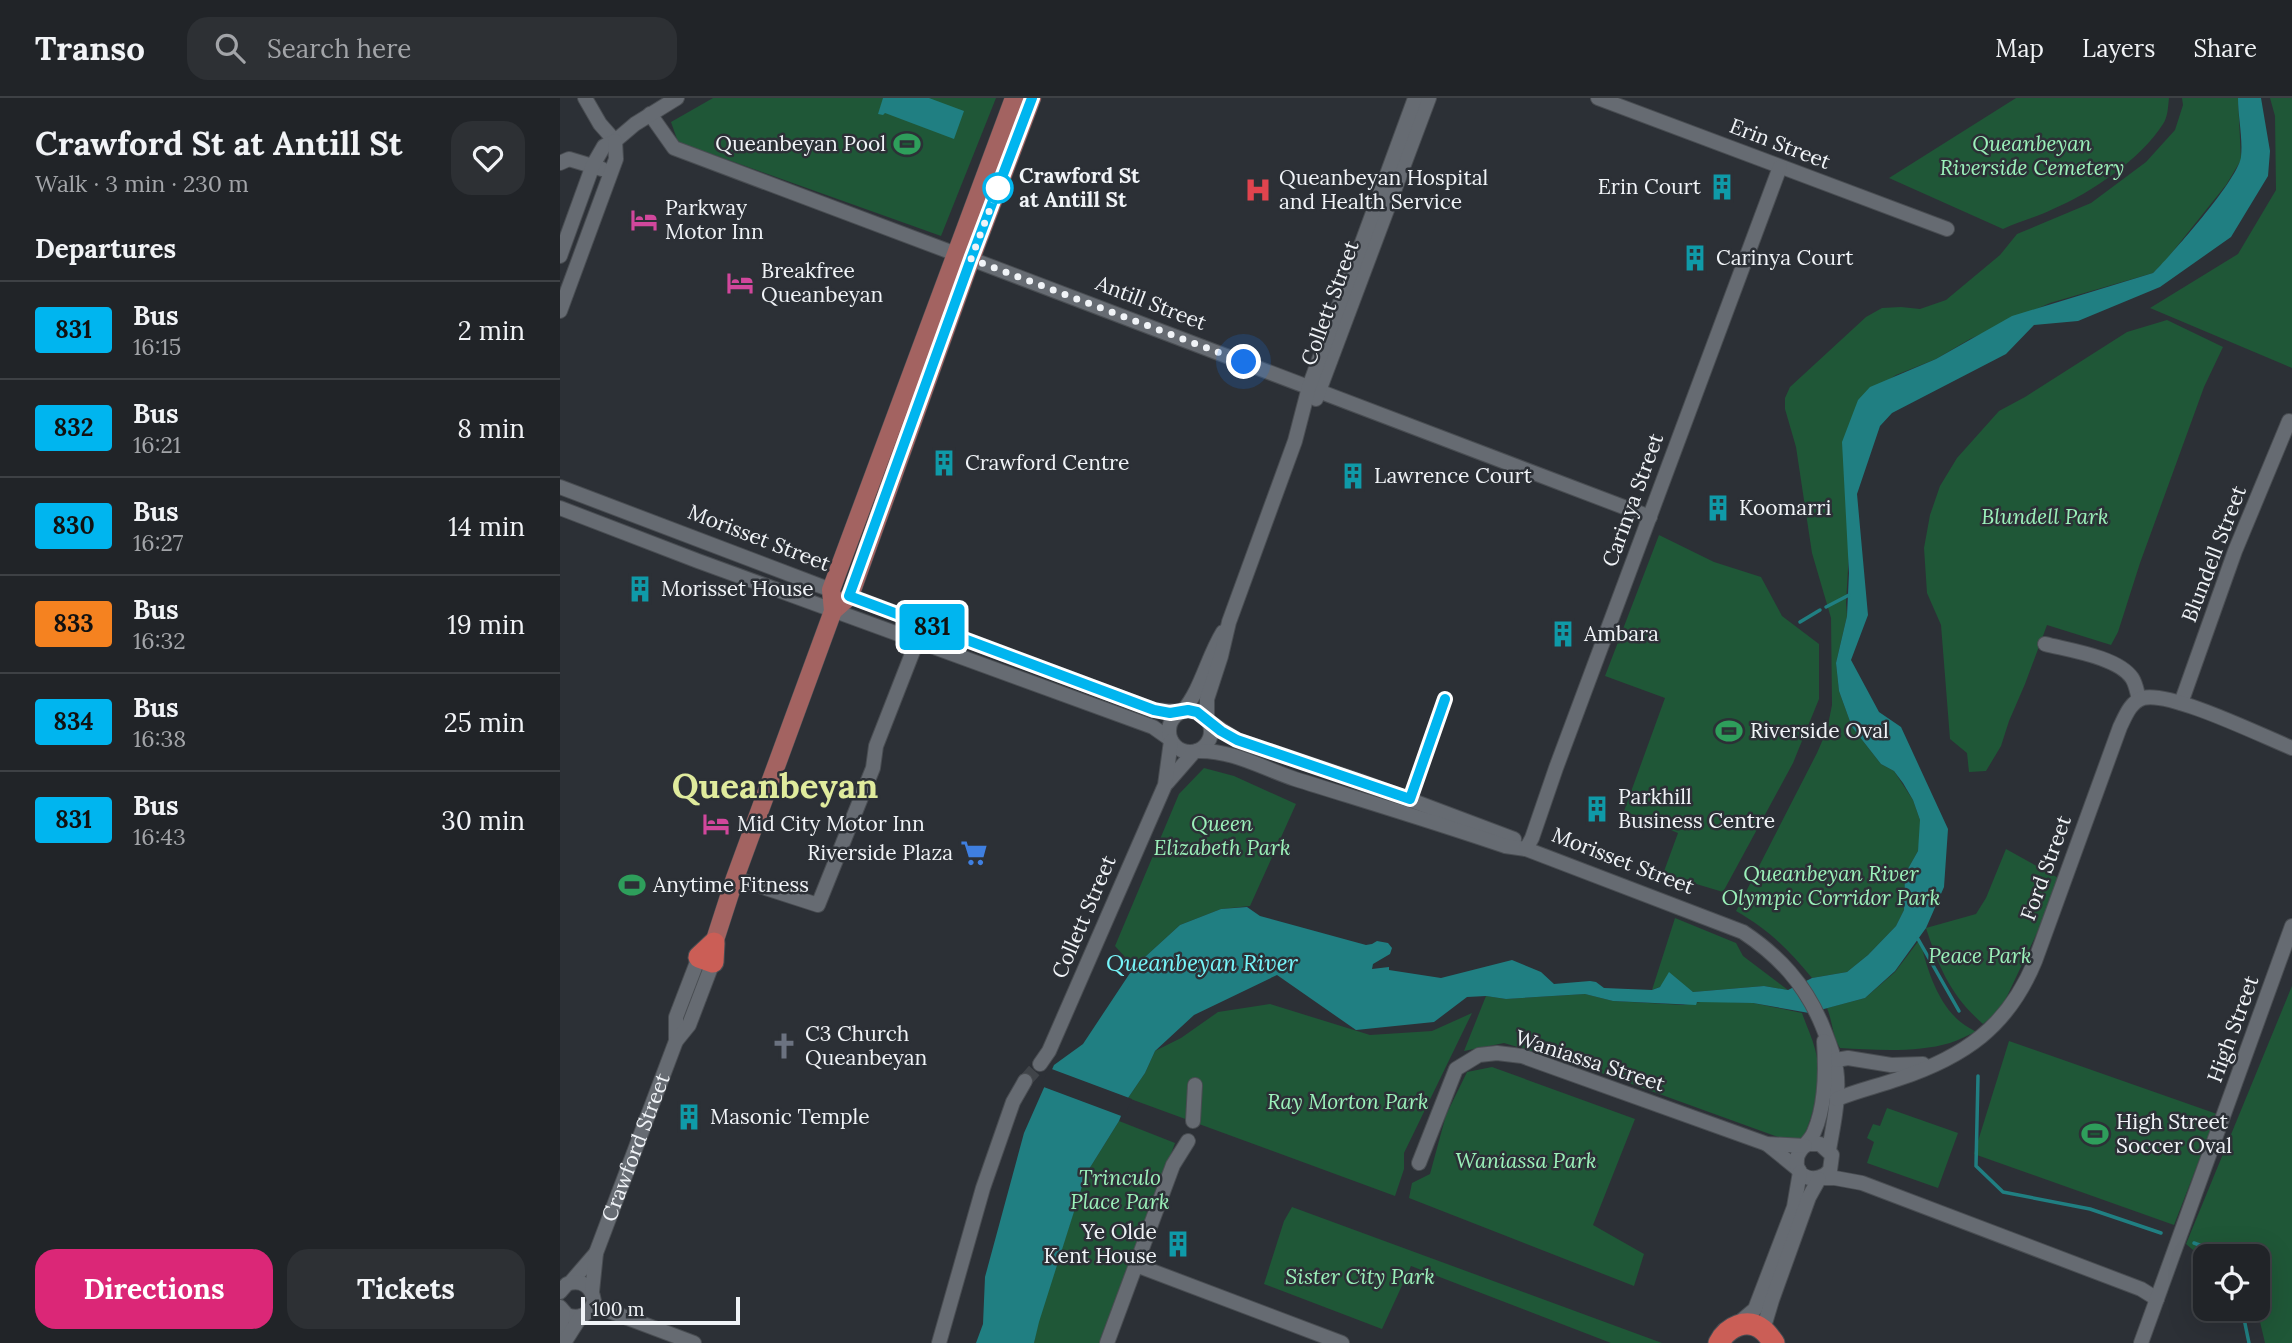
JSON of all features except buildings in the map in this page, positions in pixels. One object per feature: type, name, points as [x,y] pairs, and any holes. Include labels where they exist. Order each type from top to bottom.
[{"type":"highway","points":[[1719,1343],[1735,1326],[1745,1324],[1770,1339]]},
{"type":"main road","name":"Crawford Street","points":[[833,611],[849,596],[1014,98]]},
{"type":"main road","name":"Crawford Street","points":[[709,954],[833,611],[831,590],[963,256],[1032,98]]},
{"type":"main road","name":"Morisset Street","points":[[831,590],[849,596]]},
{"type":"street","points":[[560,311],[616,159],[615,141],[600,124],[585,98]]},
{"type":"street","points":[[560,256],[593,164],[604,146],[677,98]]},
{"type":"street","name":"Collett Street","points":[[1207,720],[1207,699],[1222,656],[1229,622],[1314,389],[1415,98]]},
{"type":"street","name":"Collett Street","points":[[1314,389],[1429,98]]},
{"type":"street","name":"Erin Street","points":[[1598,98],[1947,229]]},
{"type":"street","name":"Antill Street","points":[[650,114],[674,148],[1650,517]]},
{"type":"street","points":[[560,163],[569,159],[593,164],[609,172]]},
{"type":"street","name":"Carinya Street","points":[[1526,849],[1780,167]]},
{"type":"street","name":"Blundell Street","points":[[2181,703],[2235,551],[2289,421]]},
{"type":"street","name":"Morisset Street","points":[[560,487],[831,590]]},
{"type":"street","name":"Morisset Street","points":[[560,508],[1153,727],[1170,740]]},
{"type":"street","name":"Morisset Street","points":[[849,596],[1154,710],[1181,712]]},
{"type":"street","name":"Collett Street","points":[[1181,712],[1195,695],[1210,652],[1229,622]]},
{"type":"street","points":[[735,878],[818,905],[873,768],[876,746],[917,641]]},
{"type":"street","points":[[2045,645],[2109,661],[2132,678],[2140,699],[2155,697],[2181,703],[2292,748]]},
{"type":"street","name":"Ford Street","points":[[1837,1100],[1913,1074],[1938,1062],[1980,1039],[2007,1012],[2022,991],[2035,961],[2120,727],[2129,708],[2140,699]]},
{"type":"street","points":[[1181,712],[1197,712],[1207,720],[1211,729],[1209,740],[1196,752],[1180,750],[1170,740],[1169,725],[1181,712]]},
{"type":"street","name":"Morisset Street","points":[[1207,720],[1237,740],[1410,799],[1513,839],[1526,849]]},
{"type":"street","name":"Collett Street","points":[[1040,1064],[1051,1048],[1165,785],[1170,740]]},
{"type":"street","name":"Collett Street","points":[[1165,785],[1196,752]]},
{"type":"street","name":"Morisset Street","points":[[1196,752],[1224,753],[1283,775],[1505,846],[1526,849],[1743,932],[1764,946],[1798,981],[1811,1000],[1836,1060]]},
{"type":"street","points":[[1339,792],[1353,792],[1371,785]]},
{"type":"street","points":[[1410,799],[1418,811],[1433,822]]},
{"type":"street","name":"High Street","points":[[2141,1343],[2292,926]]},
{"type":"street","name":"Crawford Street","points":[[592,1299],[596,1253],[677,1041],[676,1017],[709,954]]},
{"type":"street","name":"Morisset Street","points":[[1822,1025],[1825,1050],[1824,1087]]},
{"type":"street","name":"Waniassa Street","points":[[1419,1163],[1456,1069],[1479,1055],[1497,1053],[1522,1056],[1767,1144],[1807,1145]]},
{"type":"street","name":"Ford Street","points":[[1836,1060],[1854,1058],[1899,1066],[1938,1062]]},
{"type":"street","points":[[1735,1326],[1755,1309],[1794,1207],[1800,1171],[1797,1158],[1818,1122],[1824,1087],[1836,1060]]},
{"type":"street","points":[[1770,1339],[1772,1300],[1809,1197],[1820,1179],[1832,1168],[1830,1151],[1837,1100],[1836,1060]]},
{"type":"street","points":[[939,1343],[983,1188],[1015,1096],[1025,1081]]},
{"type":"street","points":[[1193,1121],[1195,1085]]},
{"type":"street","points":[[1107,1343],[1174,1165],[1188,1141]]},
{"type":"street","name":"Waniassa Street","points":[[1767,1144],[1800,1171]]},
{"type":"street","points":[[1807,1145],[1820,1144],[1830,1151],[1862,1184]]},
{"type":"street","points":[[1800,1171],[1810,1179],[1835,1178],[1862,1184],[2141,1289],[2157,1300]]},
{"type":"street","name":"Crawford Street","points":[[566,1287],[596,1253]]},
{"type":"street","points":[[1136,1265],[1342,1343]]},
{"type":"street","points":[[566,1287],[581,1283],[592,1299],[694,1343]]},
{"type":"street","points":[[564,1343],[581,1317],[589,1312],[592,1299]]},
{"type":"street","points":[[562,1309],[572,1317],[581,1317]]},
{"type":"street","points":[[560,1331],[562,1309]]},
{"type":"green space","points":[[713,98],[996,98],[941,236],[678,142],[671,122]]},
{"type":"green space","name":"Queanbeyan Riverside Cemetery","points":[[2016,98],[2169,98],[2166,118],[2154,137],[2114,174],[2068,202],[2003,229],[1889,178]]},
{"type":"green space","name":"Queanbeyan River Olympic Corridor Park","points":[[2182,98],[2238,98],[2241,160],[2226,185],[2153,273],[2050,303],[1970,339],[1936,359],[1896,375],[1858,400],[1847,616],[1836,663],[1839,691],[1852,727],[1881,764],[1894,771],[1913,800],[1921,833],[1918,851],[1905,874],[1904,910],[1896,926],[1847,972],[1812,978],[1777,941],[1736,911],[1817,753],[1827,730],[1832,705],[1831,618],[1812,553],[1796,447],[1785,409],[1785,398],[1790,387],[1866,317],[1882,308],[1920,309],[1946,300],[2000,255],[2017,234],[2091,203],[2146,162],[2175,130],[2183,105]]},
{"type":"green space","points":[[2270,98],[2292,98],[2292,368],[2150,308],[2238,254],[2276,190],[2275,116]]},
{"type":"green space","name":"Blundell Park","points":[[2167,320],[2223,347],[2204,387],[2118,632],[2111,645],[2047,625],[2001,746],[1986,771],[1969,772],[1967,753],[1950,739],[1941,625],[1927,593],[1924,548],[1930,515],[1940,486],[1957,458],[1999,411],[2127,332]]},
{"type":"green space","name":"Riverside Oval","points":[[1659,535],[1714,562],[1761,577],[1782,616],[1819,644],[1819,699],[1793,763],[1723,892],[1663,874],[1678,833],[1624,811],[1665,698],[1605,676]]},
{"type":"green space","name":"Queen Elizabeth Park","points":[[1204,768],[1234,776],[1296,804],[1250,906],[1221,909],[1180,925],[1134,967],[1115,946],[1179,794]]},
{"type":"green space","name":"Peace Park","points":[[2006,849],[2062,880],[2001,1009],[1983,1024],[1954,992],[1926,928],[1976,914],[1986,898]]},
{"type":"green space","points":[[1675,918],[1736,943],[1743,956],[1788,990],[1764,986],[1693,992],[1677,980],[1652,990]]},
{"type":"green space","points":[[1920,939],[1929,971],[1943,1002],[1957,1019],[1976,1032],[1950,1043],[1923,1048],[1840,1048],[1827,1008],[1865,998],[1895,972]]},
{"type":"green space","points":[[2292,986],[2292,1343],[2265,1343],[2260,1321],[2270,1321],[2270,1244],[2193,1244],[2193,1250],[2186,1244]]},
{"type":"green space","name":"Ray Morton Park","points":[[1585,994],[1613,1001],[1683,1005],[1706,1001],[1753,1003],[1802,1013],[1815,1049],[1818,1086],[1813,1110],[1800,1145],[1582,1066],[1504,1043],[1464,1051],[1486,996],[1506,999]]},
{"type":"green space","name":"Ray Morton Park","points":[[1270,1004],[1370,1035],[1432,1031],[1472,1013],[1404,1153],[1404,1169],[1395,1196],[1128,1098],[1145,1073],[1155,1051],[1181,1038],[1218,1012]]},
{"type":"green space","name":"High Street Soccer Oval","points":[[2009,1041],[2217,1114],[2174,1225],[1974,1154]]},
{"type":"green space","name":"Waniassa Park","points":[[1492,1067],[1635,1119],[1593,1225],[1644,1254],[1634,1286],[1409,1198],[1412,1183],[1430,1174],[1446,1115],[1467,1072]]},
{"type":"green space","points":[[1887,1108],[1958,1133],[1938,1188],[1867,1163],[1874,1142],[1867,1138],[1873,1124],[1880,1126]]},
{"type":"green space","name":"Trinculo Place Park","points":[[1119,1121],[1175,1143],[1101,1343],[1034,1343],[1038,1322],[1086,1174]]},
{"type":"green space","name":"Sister City Park","points":[[1292,1207],[1662,1343],[1611,1343],[1411,1266],[1382,1329],[1264,1284],[1284,1221]]},
{"type":"water","points":[[883,98],[929,98],[964,111],[954,139],[885,113],[878,114]]},
{"type":"water","name":"Queanbeyan River","points":[[2238,98],[2261,98],[2270,151],[2268,176],[2231,237],[2160,287],[2078,321],[2034,325],[2006,354],[1892,413],[1880,426],[1857,494],[1868,615],[1851,660],[1879,712],[1901,727],[1948,829],[1944,887],[1926,928],[1895,971],[1865,998],[1809,1013],[1753,1003],[1697,1002],[1696,1005],[1613,1001],[1585,994],[1506,999],[1486,996],[1467,997],[1434,1022],[1356,1030],[1277,975],[1194,1015],[1155,1051],[1145,1073],[1128,1098],[1119,1121],[1086,1174],[1034,1343],[976,1343],[983,1324],[985,1277],[1024,1133],[1054,1065],[1083,1044],[1134,967],[1180,925],[1221,909],[1247,907],[1260,916],[1366,945],[1377,941],[1388,943],[1392,948],[1390,954],[1373,964],[1372,969],[1389,967],[1389,970],[1441,978],[1512,960],[1541,972],[1554,984],[1590,981],[1604,988],[1652,990],[1660,987],[1669,972],[1693,992],[1764,986],[1788,990],[1812,978],[1847,972],[1868,955],[1896,926],[1904,910],[1905,874],[1918,851],[1920,820],[1903,783],[1894,771],[1881,764],[1852,727],[1839,691],[1836,663],[1847,616],[1849,573],[1842,442],[1858,400],[1870,387],[1936,359],[2012,316],[2153,273],[2203,217],[2237,168],[2241,157]]},
{"type":"pier","points":[[1049,1068],[1132,1099],[1124,1117],[1041,1086]]},
{"type":"waterway","points":[[1826,607],[1849,595]]},
{"type":"waterway","points":[[1800,622],[1820,610]]},
{"type":"waterway","points":[[1918,939],[1959,1011]]},
{"type":"waterway","points":[[1978,1076],[1976,1166],[2003,1192],[2090,1209],[2161,1233]]},
{"type":"waterway","points":[[2244,1321],[2249,1343]]},
{"type":"tunnel","points":[[1025,1081],[1040,1064]]},
{"type":"bus line","name":"831","points":[[1032,98],[849,596],[1154,710],[1170,713],[1188,710],[1197,712],[1237,740],[1410,799],[1445,699]]},
{"type":"place","name":"Queanbeyan Pool","points":[[907,144]]},
{"type":"place","name":"Erin Court","points":[[1722,187]]},
{"type":"place","name":"Crawford St at Antill St","points":[[998,188]]},
{"type":"place","name":"Queanbeyan Hospital and Health Service","points":[[1258,190]]},
{"type":"place","name":"Parkway Motor Inn","points":[[644,220]]},
{"type":"place","name":"Carinya Court","points":[[1695,258]]},
{"type":"place","name":"Breakfree Queanbeyan","points":[[740,283]]},
{"type":"place","name":"Crawford Centre","points":[[944,463]]},
{"type":"place","name":"Lawrence Court","points":[[1353,476]]},
{"type":"place","name":"Koomarri","points":[[1718,508]]},
{"type":"place","name":"Morisset House","points":[[640,589]]},
{"type":"place","name":"Ambara","points":[[1563,634]]},
{"type":"place","name":"Riverside Oval","points":[[1729,731]]},
{"type":"place","name":"Parkhill Business Centre","points":[[1597,809]]},
{"type":"place","name":"Mid City Motor Inn","points":[[716,824]]},
{"type":"place","name":"Riverside Plaza","points":[[974,853]]},
{"type":"place","name":"Anytime Fitness","points":[[632,885]]},
{"type":"place","name":"C3 Church Queanbeyan","points":[[784,1046]]},
{"type":"place","name":"Masonic Temple","points":[[689,1117]]},
{"type":"place","name":"High Street Soccer Oval","points":[[2095,1134]]},
{"type":"place","name":"Ye Olde Kent House","points":[[1178,1244]]},
{"type":"district","name":"Queanbeyan","points":[[775,786]]},
{"type":"route","points":[[998,188],[971,259],[1244,362]]}]
